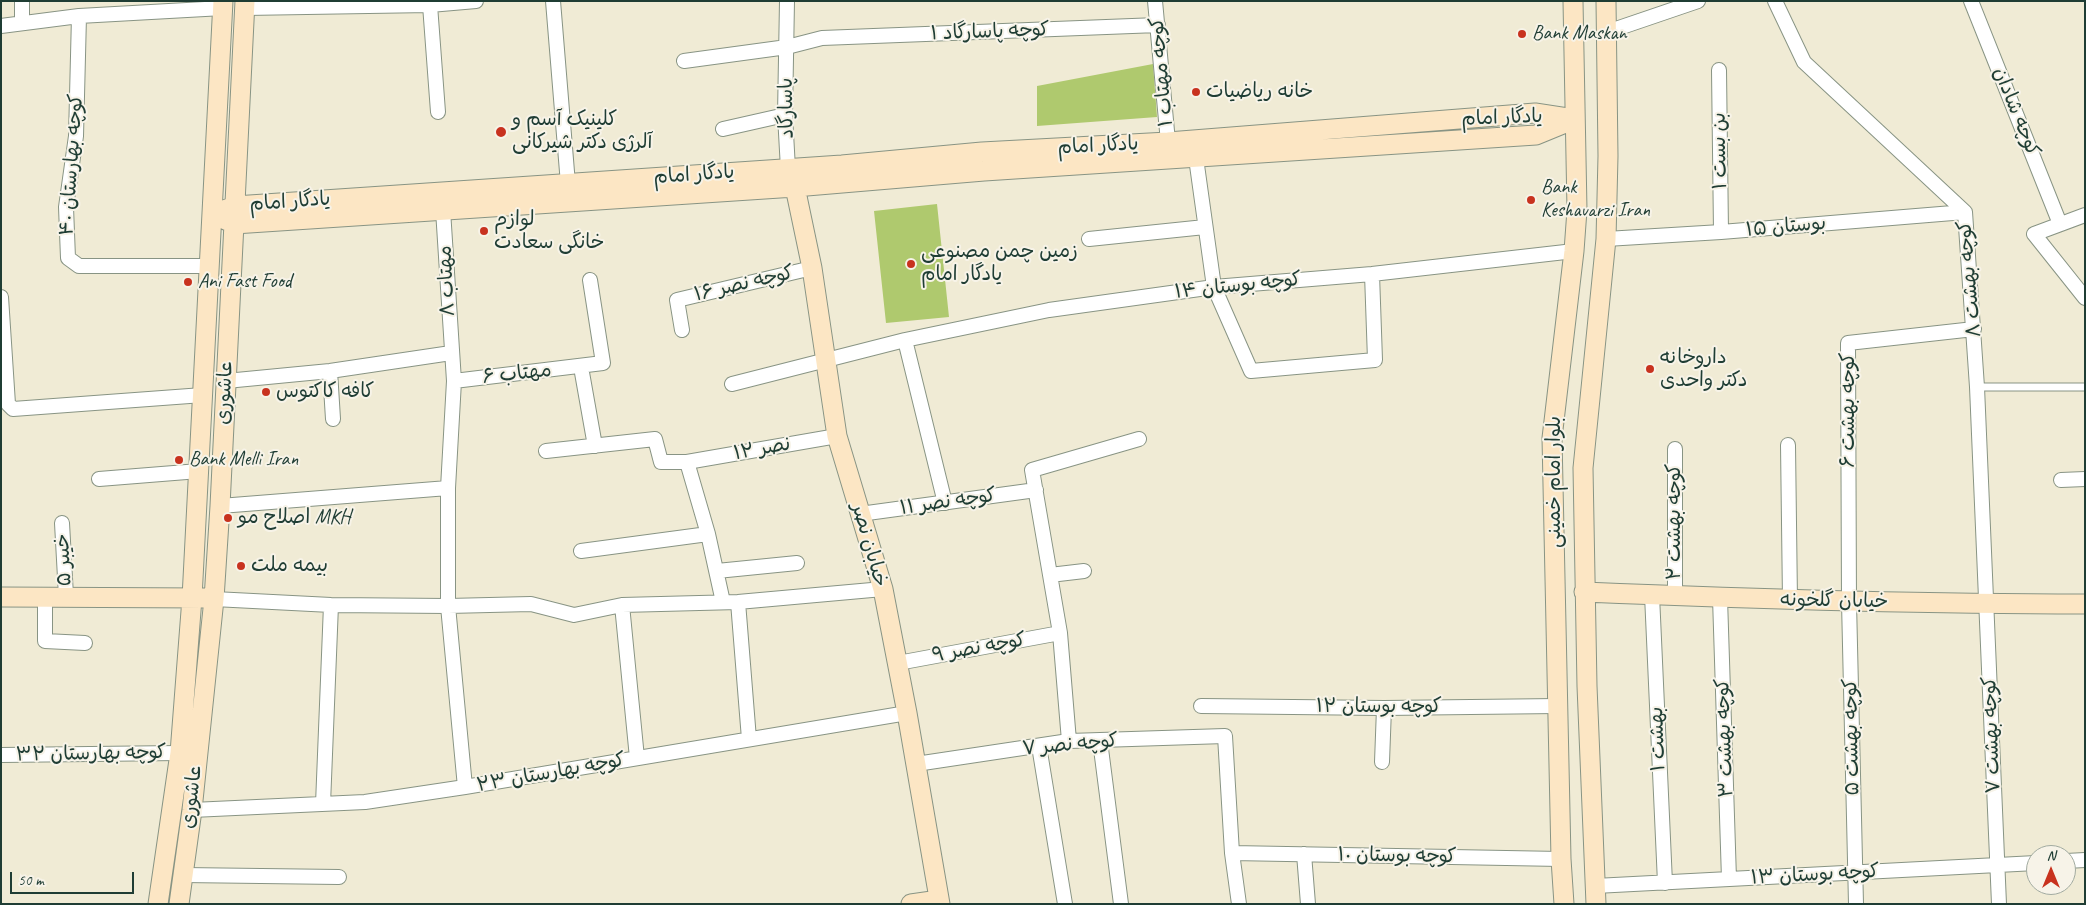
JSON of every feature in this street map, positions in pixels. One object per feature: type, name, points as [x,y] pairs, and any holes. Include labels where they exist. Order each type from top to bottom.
[{"type":"street","points":[[22,1],[22,23]]},
{"type":"street","points":[[245,4],[430,5],[476,1]]},
{"type":"street","points":[[553,1],[568,184]]},
{"type":"street","name":"پاسارگاد","points":[[787,1],[785,115],[788,169]]},
{"type":"street","name":"کوچه مهتاب ۱","points":[[1155,1],[1168,142]]},
{"type":"street","name":"بلوار امام خمینی","points":[[1564,904],[1561,859],[1552,438],[1577,210],[1573,1]]},
{"type":"street","name":"بلوار امام خمینی","points":[[1595,895],[1584,592],[1583,468],[1606,239],[1606,1]]},
{"type":"street","points":[[1607,32],[1698,1]]},
{"type":"street","name":"کوچه بهشت ۸","points":[[1775,1],[1804,62],[1966,212],[1974,329],[1987,604]]},
{"type":"street","name":"کوچه شادان","points":[[1971,1],[2060,224]]},
{"type":"street","name":"عاشوری","points":[[179,904],[192,810],[214,599],[245,4]]},
{"type":"street","points":[[1,26],[79,16],[223,5]]},
{"type":"street","name":"عاشوری","points":[[158,904],[180,753],[185,598],[199,471],[223,5]]},
{"type":"street","points":[[430,5],[438,112]]},
{"type":"street","name":"کوچه بهارستان ۴۰","points":[[79,16],[77,125],[66,207],[68,258],[79,266],[211,266]]},
{"type":"street","name":"کوچه پاسارگاد ۱","points":[[684,61],[787,47],[822,38],[1158,25]]},
{"type":"street","name":"بن بست ۱","points":[[1719,70],[1721,232]]},
{"type":"street","name":"یادگار امام","points":[[213,214],[235,206],[272,212],[443,210],[795,187],[983,162],[1168,142],[1535,113],[1575,119]]},
{"type":"street","points":[[723,129],[785,115]]},
{"type":"street","name":"یادگار امام","points":[[213,214],[234,224],[272,212],[568,184],[788,169],[983,162],[1196,158],[1536,135],[1575,119]]},
{"type":"street","points":[[1196,158],[1214,287],[1251,371],[1375,360],[1372,274]]},
{"type":"street","name":"خیابان نصر","points":[[795,187],[812,268],[837,436],[882,589],[898,663],[940,902]]},
{"type":"street","name":"مهتاب ۸","points":[[443,210],[454,381],[448,488],[448,606],[465,787]]},
{"type":"street","name":"بوستان ۱۵","points":[[1606,239],[1721,232],[1966,212]]},
{"type":"street","points":[[2085,215],[2034,234],[2085,298]]},
{"type":"street","points":[[1089,239],[1205,227]]},
{"type":"street","name":"کوچه بوستان ۱۴","points":[[732,384],[905,340],[1049,310],[1214,287],[1372,274],[1574,251]]},
{"type":"street","name":"کوچه نصر ۱۶","points":[[682,330],[677,300],[812,268]]},
{"type":"street","name":"مهتاب ۶","points":[[454,381],[603,364],[590,280]]},
{"type":"street","points":[[1,297],[4,376],[8,404],[13,409],[203,395]]},
{"type":"street","name":"کوچه بهشت ۶","points":[[1850,602],[1848,343],[1974,329]]},
{"type":"street","points":[[905,340],[945,503]]},
{"type":"street","points":[[226,381],[330,371],[451,353]]},
{"type":"street","name":"مهتاب ۶","points":[[581,367],[596,446]]},
{"type":"street","points":[[330,371],[333,419]]},
{"type":"street","name":"نصر ۱۲","points":[[596,446],[655,439],[661,462],[688,462],[837,436]]},
{"type":"street","points":[[1069,741],[1060,633],[1032,470],[1139,439]]},
{"type":"street","points":[[1788,445],[1790,600]]},
{"type":"street","points":[[546,451],[596,446]]},
{"type":"street","name":"کوچه بهشت ۲","points":[[1675,449],[1675,596]]},
{"type":"street","points":[[688,462],[708,534],[722,602]]},
{"type":"street","points":[[99,479],[199,471]]},
{"type":"street","points":[[2061,480],[2085,479]]},
{"type":"street","points":[[220,506],[448,488]]},
{"type":"street","name":"کوچه نصر ۱۱","points":[[860,514],[1036,490]]},
{"type":"street","name":"خیبر ۵","points":[[62,523],[66,596]]},
{"type":"street","points":[[581,551],[708,534]]},
{"type":"street","points":[[716,571],[796,563]]},
{"type":"street","points":[[1050,575],[1084,571]]},
{"type":"street","points":[[1,597],[185,598],[331,605],[448,606],[531,604],[574,615],[622,605],[738,602],[882,589]]},
{"type":"street","name":"خیابان گلخونه","points":[[1584,592],[1850,602],[2085,604]]},
{"type":"street","name":"بهشت ۱","points":[[1652,594],[1664,883]]},
{"type":"street","points":[[46,596],[45,641],[85,643]]},
{"type":"street","name":"کوچه بهشت ۳","points":[[1720,598],[1729,878]]},
{"type":"street","points":[[738,602],[750,739]]},
{"type":"street","name":"کوچه بهشت ۵","points":[[1850,602],[1856,904]]},
{"type":"street","name":"کوچه بهشت ۷","points":[[1987,604],[1999,904]]},
{"type":"street","points":[[323,804],[331,605]]},
{"type":"street","points":[[622,605],[637,758]]},
{"type":"street","name":"کوچه نصر ۹","points":[[898,663],[1060,633]]},
{"type":"street","points":[[1557,687],[1564,693],[1572,695],[1581,692],[1587,686]]},
{"type":"street","name":"کوچه بوستان ۱۲","points":[[1200,706],[1384,708],[1558,706]]},
{"type":"street","points":[[1382,762],[1384,708]]},
{"type":"street","name":"کوچه بهارستان ۲۳","points":[[192,810],[365,802],[907,713]]},
{"type":"street","name":"کوچه نصر ۷","points":[[916,764],[1069,741],[1225,736],[1232,853]]},
{"type":"street","points":[[1100,741],[1121,904]]},
{"type":"street","points":[[1039,746],[1065,904]]},
{"type":"street","points":[[1559,761],[1565,754],[1574,752],[1583,754],[1589,761]]},
{"type":"street","name":"کوچه بهارستان ۳۲","points":[[1,755],[180,753]]},
{"type":"street","points":[[1232,853],[1239,904]]},
{"type":"street","name":"کوچه بوستان ۱۰","points":[[1232,853],[1561,859]]},
{"type":"street","points":[[1304,854],[1308,904]]},
{"type":"street","name":"کوچه بوستان ۱۳","points":[[1595,895],[1664,883],[1729,878],[2026,864]]},
{"type":"street","points":[[183,875],[339,877]]},
{"type":"street","points":[[911,904],[940,902]]},
{"type":"lane","points":[[1977,388],[2085,386]]},
{"type":"green space","points":[[1153,64],[1157,117],[1037,126],[1037,86]]},
{"type":"green space","name":"زمین چمن مصنوعی یادگار امام","points":[[937,204],[949,317],[886,323],[874,211]]},
{"type":"place","name":"Bank Maskan","points":[[1522,34]]},
{"type":"place","name":"خانه ریاضیات","points":[[1196,92]]},
{"type":"place","name":"کلینیک آسم و آلرژی دکتر شیرکانی","points":[[501,132]]},
{"type":"place","name":"Bank Keshavarzi Iran","points":[[1531,200]]},
{"type":"place","name":"لوازم خانگی سعادت","points":[[484,231]]},
{"type":"place","name":"زمین چمن مصنوعی یادگار امام","points":[[911,264]]},
{"type":"place","name":"Ani Fast Food","points":[[188,282]]},
{"type":"place","name":"داروخانه دکتر واحدی","points":[[1650,369]]},
{"type":"place","name":"کافه کاکتوس","points":[[266,392]]},
{"type":"place","name":"Bank Melli Iran","points":[[179,460]]},
{"type":"place","name":"اصلاح مو MKH","points":[[228,518]]},
{"type":"place","name":"بیمه ملت","points":[[241,566]]}]
